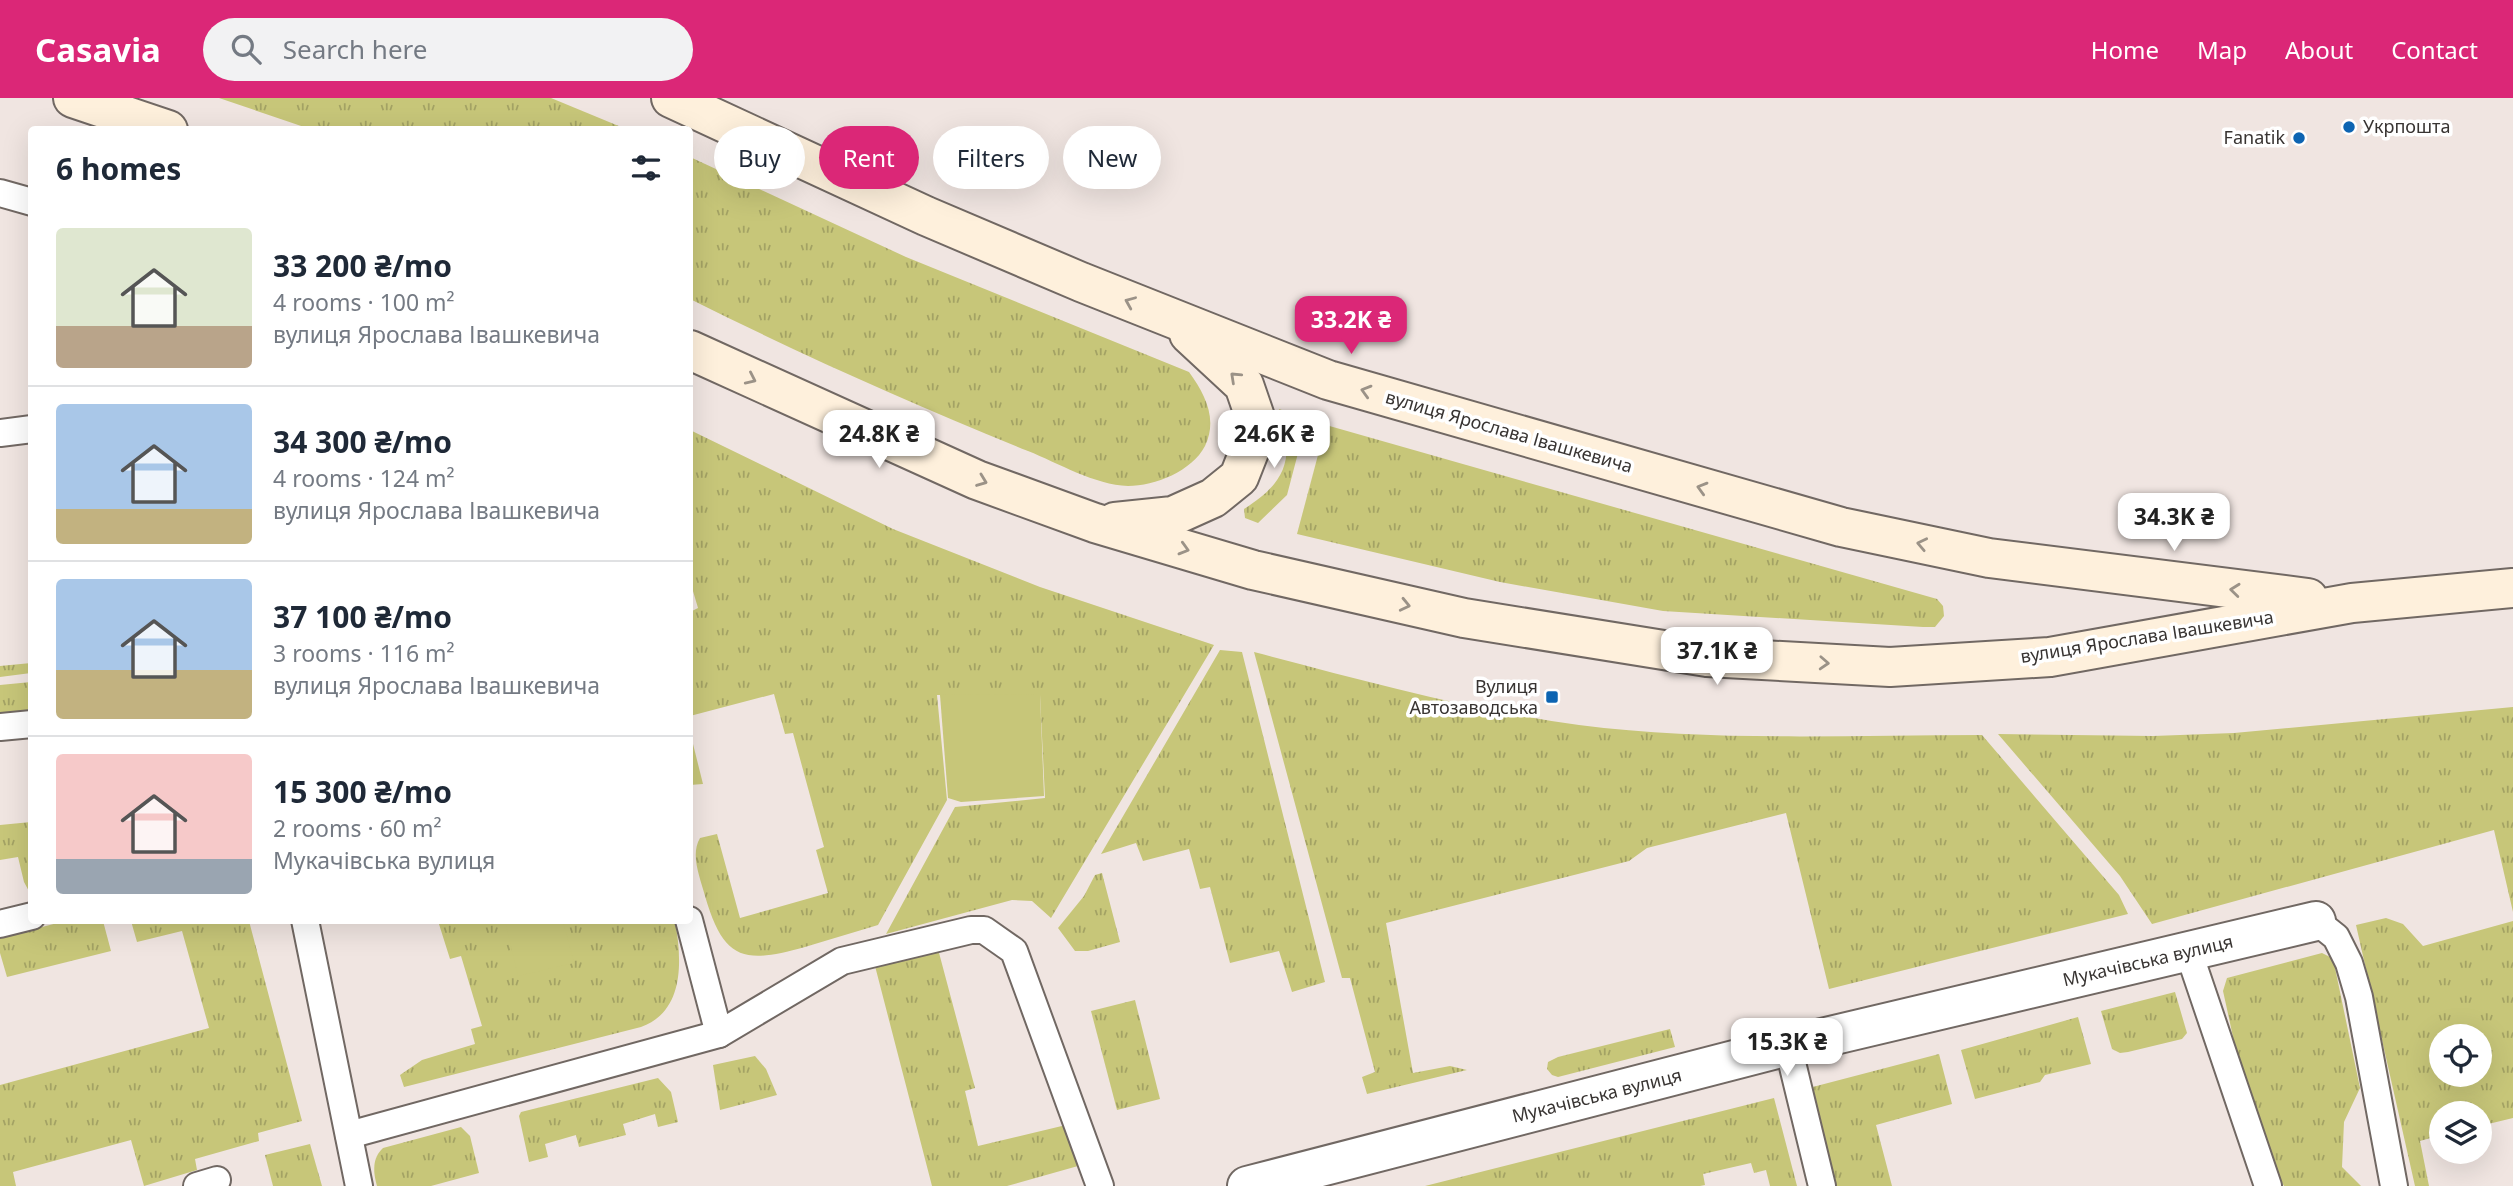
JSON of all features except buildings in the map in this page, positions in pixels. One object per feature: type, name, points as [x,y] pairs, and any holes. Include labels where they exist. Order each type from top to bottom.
[{"type":"main road","points":[[73,98],[157,126]]},
{"type":"main road","name":"вулиця Ярослава Івашкевича","points":[[671,98],[722,110],[926,215],[1175,321],[1328,380],[1841,527],[1989,558],[2352,603]]},
{"type":"main road","points":[[1095,523],[1173,516],[1213,498],[1239,477],[1252,444],[1256,420],[1244,385],[1175,321]]},
{"type":"main road","name":"вулиця Ярослава Івашкевича","points":[[693,351],[977,480],[1095,523],[1253,570],[1464,618],[1707,657],[1890,667],[2049,657],[2352,603],[2513,588]]},
{"type":"street","name":"Мукачівська вулиця","points":[[1247,1186],[1788,1046],[2316,921]]},
{"type":"lane","points":[[0,193],[28,201]]},
{"type":"lane","points":[[0,433],[28,430]]},
{"type":"lane","points":[[0,727],[28,724]]},
{"type":"lane","points":[[0,924],[28,917]]},
{"type":"lane","points":[[2316,921],[2336,937],[2349,963],[2394,1186]]},
{"type":"lane","points":[[306,924],[359,1186]]},
{"type":"lane","points":[[690,924],[719,1034]]},
{"type":"lane","points":[[349,1135],[719,1034],[842,961],[971,930],[984,930],[1014,951],[1100,1186]]},
{"type":"lane","points":[[2189,953],[2268,1186]]},
{"type":"lane","points":[[1788,1046],[1822,1186]]},
{"type":"green space","points":[[219,98],[551,98],[619,126],[301,126]]},
{"type":"green space","points":[[693,158],[714,168],[714,189],[759,189],[906,257],[1189,372],[1208,407],[1209,436],[1199,455],[1182,470],[1150,483],[1115,485],[1077,473],[900,397],[693,300]]},
{"type":"green space","points":[[1279,409],[1307,419],[1287,495],[1258,523],[1245,518],[1244,509],[1270,489],[1284,467],[1286,442]]},
{"type":"green space","points":[[1326,425],[1937,599],[1943,606],[1944,616],[1935,627],[1923,627],[1663,611],[1500,582],[1297,534]]},
{"type":"green space","points":[[693,431],[893,529],[1040,587],[1214,645],[1051,918],[1032,901],[1012,900],[886,934],[955,807],[1045,798],[1040,695],[937,695],[947,800],[878,925],[784,952],[752,955],[739,952],[729,945],[712,918],[697,866],[696,852],[700,838],[717,834],[740,918],[828,893],[816,850],[824,847],[793,733],[785,734],[774,694],[693,715],[693,610],[698,608],[693,591]]},
{"type":"green space","points":[[1220,650],[1242,652],[1325,982],[1292,992],[1279,951],[1230,963],[1210,887],[1200,889],[1189,849],[1143,861],[1136,843],[1101,854]]},
{"type":"green space","points":[[1254,652],[1456,703],[1579,725],[1730,736],[1982,735],[2119,895],[2128,914],[1829,989],[1786,813],[1647,848],[1629,861],[1386,923],[1413,1073],[1450,1066],[1467,1070],[1367,1094],[1362,1077],[1375,1072],[1350,978],[1342,978]]},
{"type":"green space","points":[[28,663],[28,673],[0,677],[0,666]]},
{"type":"green space","points":[[28,682],[28,715],[0,718],[0,685]]},
{"type":"green space","points":[[1040,694],[1044,796],[961,802],[948,798],[940,695]]},
{"type":"green space","points":[[2513,707],[2513,912],[2494,830],[2152,924],[2120,876],[1998,734],[2153,736],[2234,733]]},
{"type":"green space","points":[[693,744],[703,784],[693,785]]},
{"type":"green space","points":[[28,822],[28,889],[18,857],[0,860],[0,825]]},
{"type":"green space","points":[[1102,873],[1120,942],[1088,951],[1075,951],[1058,928],[1084,896],[1095,875]]},
{"type":"green space","points":[[2386,918],[2403,924],[2423,946],[2513,921],[2513,1118],[2492,1123],[2492,1101],[2429,1101],[2429,1138],[2420,1141],[2429,1186],[2415,1186],[2356,925]]},
{"type":"green space","points":[[54,924],[104,924],[111,951],[7,977],[0,953],[0,938]]},
{"type":"green space","points":[[132,924],[250,924],[302,1121],[258,1133],[259,1141],[195,1159],[197,1170],[144,1186],[131,1140],[13,1172],[16,1186],[0,1186],[0,1085],[209,1028],[182,931],[137,942]]},
{"type":"green space","points":[[439,924],[675,924],[679,967],[673,997],[666,1009],[641,1027],[404,1087],[400,1075],[422,1060],[475,1044],[471,1029],[482,1026],[461,956],[450,959]]},
{"type":"green space","points":[[506,924],[564,924],[574,963],[518,976]]},
{"type":"green space","points":[[938,949],[975,1088],[965,1091],[978,1146],[1066,1125],[1078,1166],[1007,1186],[932,1186],[875,966]]},
{"type":"green space","points":[[2322,953],[2334,963],[2360,1088],[2344,1122],[2342,1167],[2361,1186],[2284,1186],[2253,1116],[2223,991],[2227,978]]},
{"type":"green space","points":[[2175,992],[2187,1033],[2182,1039],[2128,1052],[2120,1053],[2112,1049],[2101,1011]]},
{"type":"green space","points":[[1135,1000],[1160,1099],[1117,1110],[1091,1011]]},
{"type":"green space","points":[[2078,1017],[2091,1064],[2045,1075],[2040,1082],[1975,1099],[1961,1050]]},
{"type":"green space","points":[[1670,1029],[1675,1047],[1558,1077],[1547,1069],[1548,1062],[1558,1057]]},
{"type":"green space","points":[[1939,1054],[1952,1104],[1876,1125],[1892,1186],[1831,1186],[1805,1089]]},
{"type":"green space","points":[[755,1056],[766,1069],[777,1095],[720,1110],[713,1065]]},
{"type":"green space","points":[[658,1078],[671,1092],[678,1122],[658,1127],[655,1114],[623,1124],[626,1135],[579,1147],[576,1135],[545,1144],[548,1157],[529,1162],[519,1116],[521,1112]]},
{"type":"green space","points":[[1774,1098],[1797,1186],[1770,1186],[1766,1170],[1754,1173],[1751,1163],[1703,1174],[1705,1185],[1700,1186],[1425,1186]]},
{"type":"green space","points":[[461,1127],[470,1136],[479,1173],[431,1186],[377,1186],[374,1166],[383,1148]]},
{"type":"green space","points":[[310,1144],[322,1186],[273,1186],[265,1155]]},
{"type":"place","name":"Укрпошта","points":[[2349,127]]},
{"type":"place","name":"Fanatik","points":[[2299,138]]},
{"type":"place","name":"Вулиця Автозаводська","points":[[1552,697]]}]
